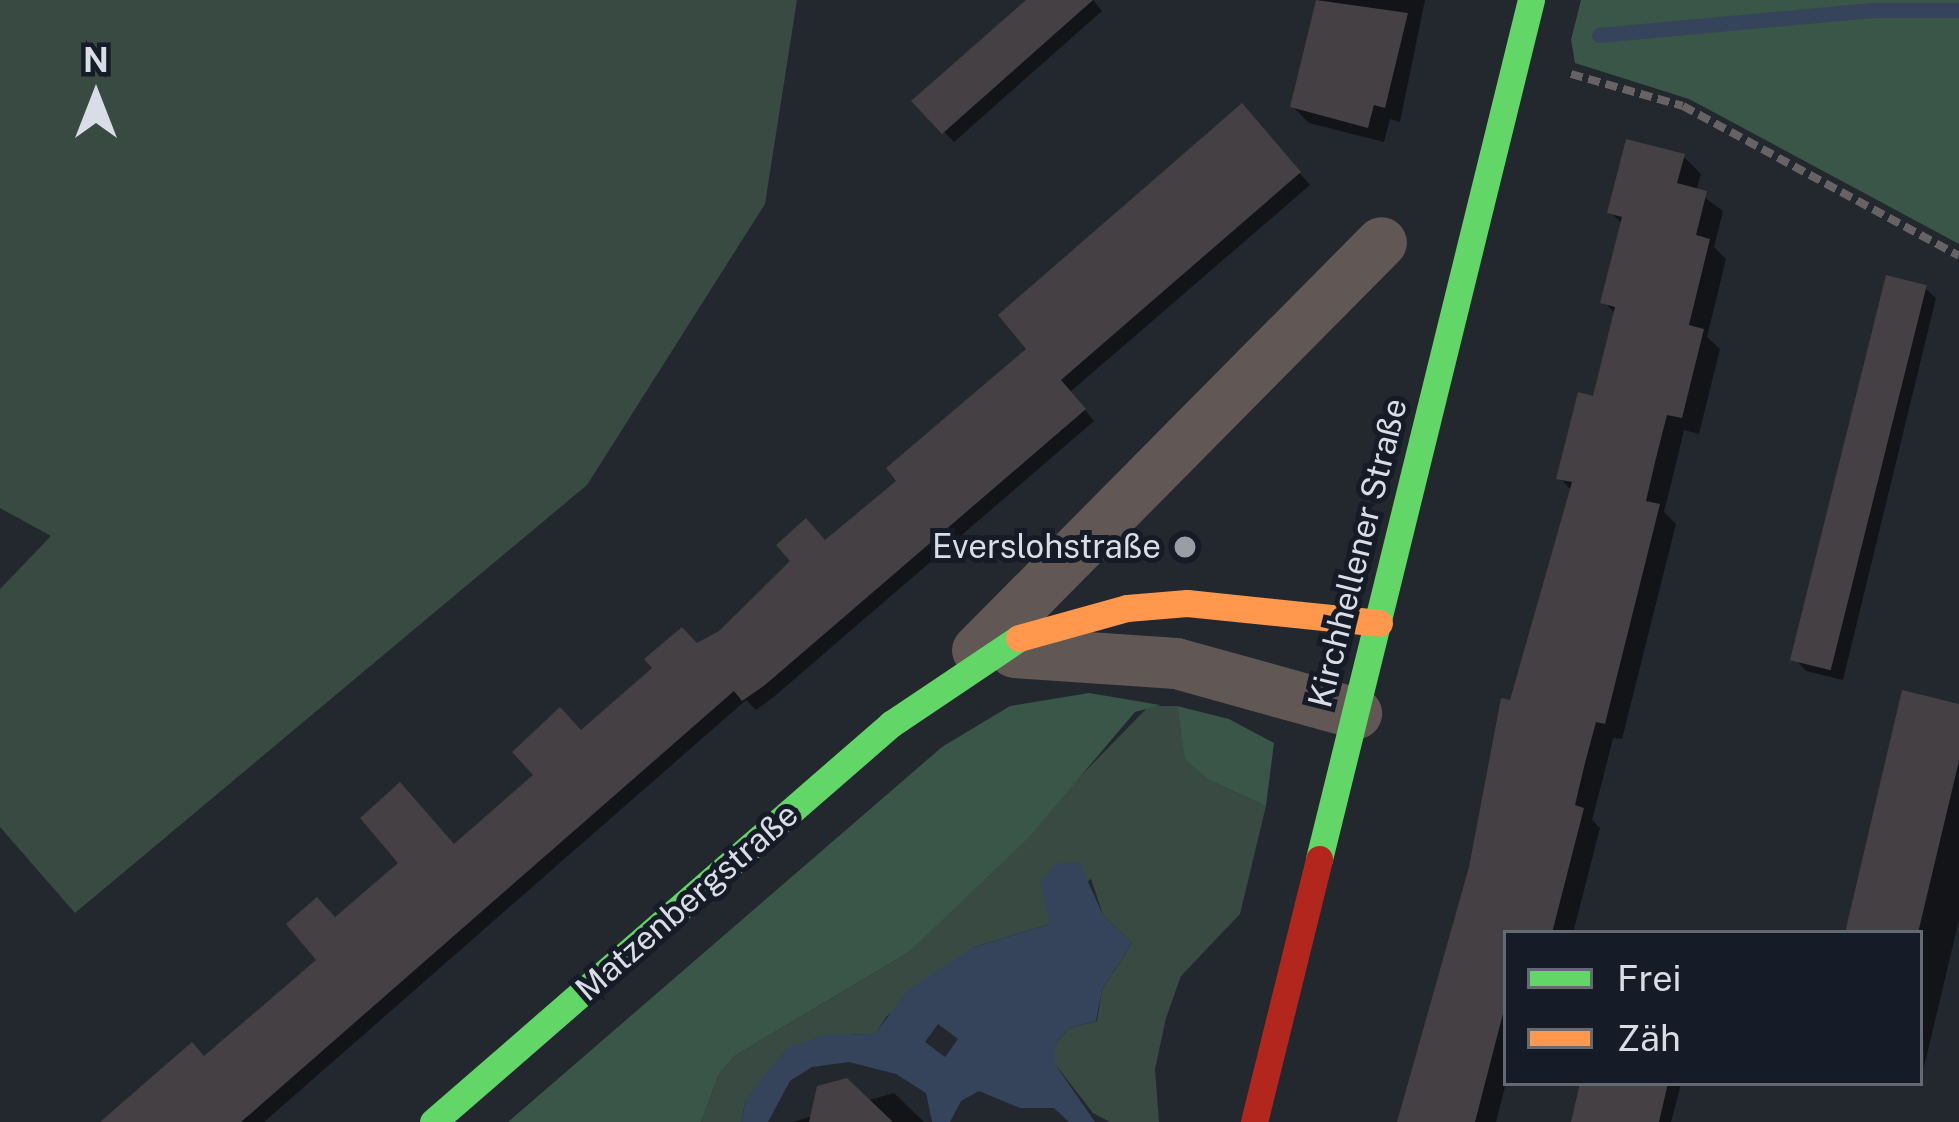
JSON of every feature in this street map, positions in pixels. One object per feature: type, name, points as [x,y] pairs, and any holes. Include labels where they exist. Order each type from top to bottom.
[{"type":"main road","name":"Kirchhellener Straße","points":[[1254,1122],[1531,0]]},
{"type":"main road","name":"Matzenbergstraße","points":[[433,1122],[942,684],[983,655],[1059,623],[1187,602],[1379,623]]},
{"type":"street","name":"Matzenbergstraße","points":[[942,684],[1381,242]]},
{"type":"street","points":[[983,655],[1176,664],[1356,713]]},
{"type":"path","points":[[1515,58],[1683,106],[1959,256]]},
{"type":"green space","points":[[0,0],[797,0],[765,204],[587,485],[75,913],[0,827],[0,589],[51,536],[0,508]]},
{"type":"green space","points":[[1581,0],[1959,0],[1959,244],[1689,99],[1575,63],[1571,40]]},
{"type":"green space","points":[[1089,693],[1160,705],[1135,712],[1029,837],[909,952],[736,1055],[719,1074],[701,1122],[508,1122],[942,747],[1010,706]]},
{"type":"green space","points":[[1149,706],[1177,706],[1181,731],[1209,780],[1266,806],[1240,914],[1181,976],[1166,1018],[1155,1069],[1159,1122],[1110,1122],[1093,1113],[1055,1064],[1055,1045],[1069,1028],[1097,1021],[1102,990],[1132,943],[1103,915],[1091,879],[1050,907],[1050,924],[974,947],[886,1017],[875,1035],[854,1034],[746,1099],[741,1122],[701,1122],[719,1074],[736,1055],[909,952]]},
{"type":"green space","points":[[1177,706],[1229,719],[1274,743],[1266,806],[1209,780],[1185,759]]},
{"type":"water","points":[[1079,862],[1103,915],[1132,943],[1102,990],[1096,1021],[1069,1028],[1055,1045],[1055,1064],[1095,1122],[1069,1122],[1054,1108],[1020,1108],[979,1091],[961,1101],[950,1122],[932,1122],[926,1093],[896,1074],[849,1062],[812,1067],[790,1081],[768,1122],[741,1122],[746,1099],[786,1049],[823,1035],[875,1034],[907,991],[974,947],[1050,924],[1040,883],[1055,864]],"holes":[[[938,1024],[958,1039],[945,1057],[925,1042]]]},
{"type":"building","points":[[1026,0],[1093,0],[942,134],[911,101]]},
{"type":"building","points":[[1316,0],[1408,13],[1385,108],[1374,105],[1368,128],[1290,107]]},
{"type":"building","points":[[1242,103],[1301,172],[1061,380],[1086,409],[765,685],[742,701],[734,691],[241,1122],[100,1122],[192,1042],[204,1056],[316,960],[286,924],[317,897],[335,917],[398,863],[360,818],[400,782],[454,844],[533,775],[512,752],[560,707],[581,730],[652,668],[644,659],[682,627],[697,643],[719,631],[790,561],[776,545],[806,518],[825,540],[896,481],[886,468],[1026,349],[998,315]]},
{"type":"building","points":[[1626,139],[1685,154],[1677,183],[1707,191],[1696,235],[1710,239],[1689,325],[1704,329],[1682,418],[1667,415],[1656,458],[1646,501],[1660,504],[1605,724],[1596,722],[1585,763],[1575,805],[1584,808],[1553,930],[1503,930],[1503,1014],[1475,1122],[1397,1122],[1469,867],[1501,698],[1510,700],[1572,482],[1556,479],[1578,392],[1593,396],[1615,307],[1600,303],[1622,217],[1607,213]]},
{"type":"building","points":[[1886,275],[1927,285],[1831,670],[1790,660]]},
{"type":"building","points":[[1902,690],[1959,704],[1959,761],[1919,930],[1846,930]]},
{"type":"building","points":[[847,1078],[893,1122],[809,1122],[817,1086]]},
{"type":"building","points":[[1579,1086],[1667,1086],[1659,1122],[1571,1122]]},
{"type":"waterway","points":[[1599,35],[1873,10],[1959,10]]},
{"type":"traffic: fast","points":[[1319,859],[1531,0]]},
{"type":"traffic: fast","points":[[433,1122],[891,724],[1019,638]]},
{"type":"traffic: slow","points":[[1019,638],[1127,608],[1187,603],[1379,623]]},
{"type":"traffic: jam","points":[[1254,1122],[1319,859]]},
{"type":"place","name":"Everslohstraße","points":[[1185,547]]}]
